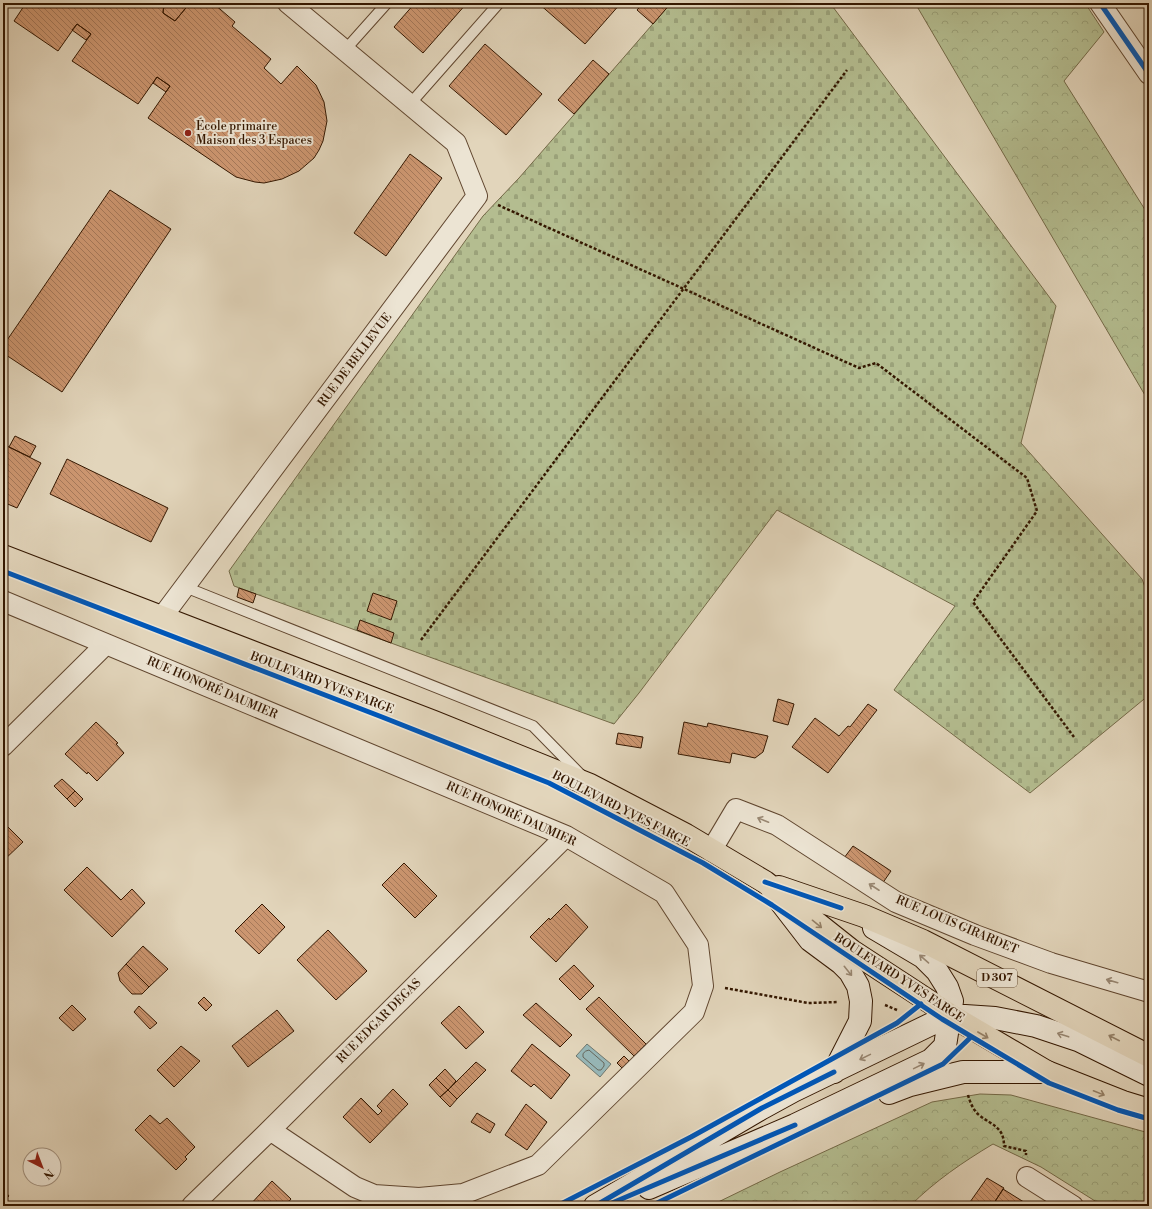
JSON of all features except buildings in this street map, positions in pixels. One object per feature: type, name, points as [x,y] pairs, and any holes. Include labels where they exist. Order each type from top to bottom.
[{"type":"main road","name":"BOULEVARD YVES FARGE","points":[[3,556],[434,722],[590,785],[686,835],[765,882],[852,951],[950,1015],[1047,1072],[1123,1102],[1149,1110]]},
{"type":"main road","name":"BOULEVARD YVES FARGE","points":[[765,882],[864,916],[923,941],[1149,1056]]},
{"type":"street","points":[[288,3],[456,143],[477,196]]},
{"type":"street","points":[[1100,3],[1149,74]]},
{"type":"street","name":"RUE DE BELLEVUE","points":[[162,617],[477,196]]},
{"type":"street","name":"RUE HONORÉ DAUMIER","points":[[3,601],[566,836],[664,893],[698,945],[703,986],[694,1012],[538,1165],[463,1194],[419,1198],[374,1195],[355,1187],[270,1130]]},
{"type":"street","points":[[3,746],[106,644]]},
{"type":"street","name":"RUE LOUIS GIRARDET","points":[[711,851],[736,809],[777,825],[896,902],[975,935],[1051,963],[1149,992]]},
{"type":"street","name":"RUE EDGAR DEGAS","points":[[192,1206],[566,836]]},
{"type":"street","points":[[765,882],[810,940],[841,963],[850,972],[858,986],[861,1001],[860,1021],[834,1072]]},
{"type":"street","points":[[605,1206],[795,1125],[930,1060],[945,1046],[952,1001],[947,987],[936,971],[923,957],[841,908]]},
{"type":"street","points":[[595,1206],[762,1108],[950,1015],[995,1018],[1036,1026],[1078,1040],[1149,1075]]},
{"type":"street","points":[[795,1125],[848,1108],[910,1085],[963,1072],[1047,1072]]},
{"type":"street","points":[[1027,1177],[1073,1206]]},
{"type":"lane","points":[[346,50],[387,3]]},
{"type":"lane","points":[[410,104],[499,3]]},
{"type":"lane","points":[[185,586],[533,726],[590,785]]},
{"type":"path","points":[[420,640],[847,70]]},
{"type":"path","points":[[477,196],[859,368],[876,363],[1028,478],[1037,511],[972,602],[1074,737]]},
{"type":"path","points":[[703,986],[719,987],[808,1003],[838,1002]]},
{"type":"path","points":[[880,1004],[900,1012]]},
{"type":"path","points":[[967,1092],[970,1101],[978,1114],[998,1128],[1003,1135],[1004,1146],[1026,1151],[1025,1157]]},
{"type":"green space","points":[[671,3],[830,3],[1056,306],[1021,443],[1142,579],[1149,598],[1149,695],[1030,793],[894,690],[955,606],[777,510],[614,724],[234,586],[229,571],[483,216],[519,178]]},
{"type":"green space","points":[[915,3],[1085,3],[1104,32],[1064,81],[1149,216],[1149,402]]},
{"type":"green space","points":[[980,1094],[1011,1095],[1149,1133],[1149,1206],[1103,1206],[1041,1167],[993,1144],[950,1172],[929,1188],[910,1206],[710,1206],[932,1102]]},
{"type":"water","points":[[587,1044],[611,1064],[600,1077],[576,1056]]},
{"type":"cycle path","points":[[1100,3],[1149,74]]},
{"type":"cycle path","points":[[3,571],[549,783],[703,863],[772,905],[942,1019],[1049,1083],[1118,1110],[1149,1119]]},
{"type":"cycle path","points":[[765,882],[841,908]]},
{"type":"cycle path","points":[[557,1206],[691,1137],[897,1023],[921,1004]]},
{"type":"cycle path","points":[[651,1206],[943,1064],[971,1037]]},
{"type":"cycle path","points":[[595,1206],[762,1108],[834,1072]]},
{"type":"cycle path","points":[[605,1206],[795,1125]]},
{"type":"place","name":"École primaire Maison des 3 Espaces","points":[[188,133]]}]
